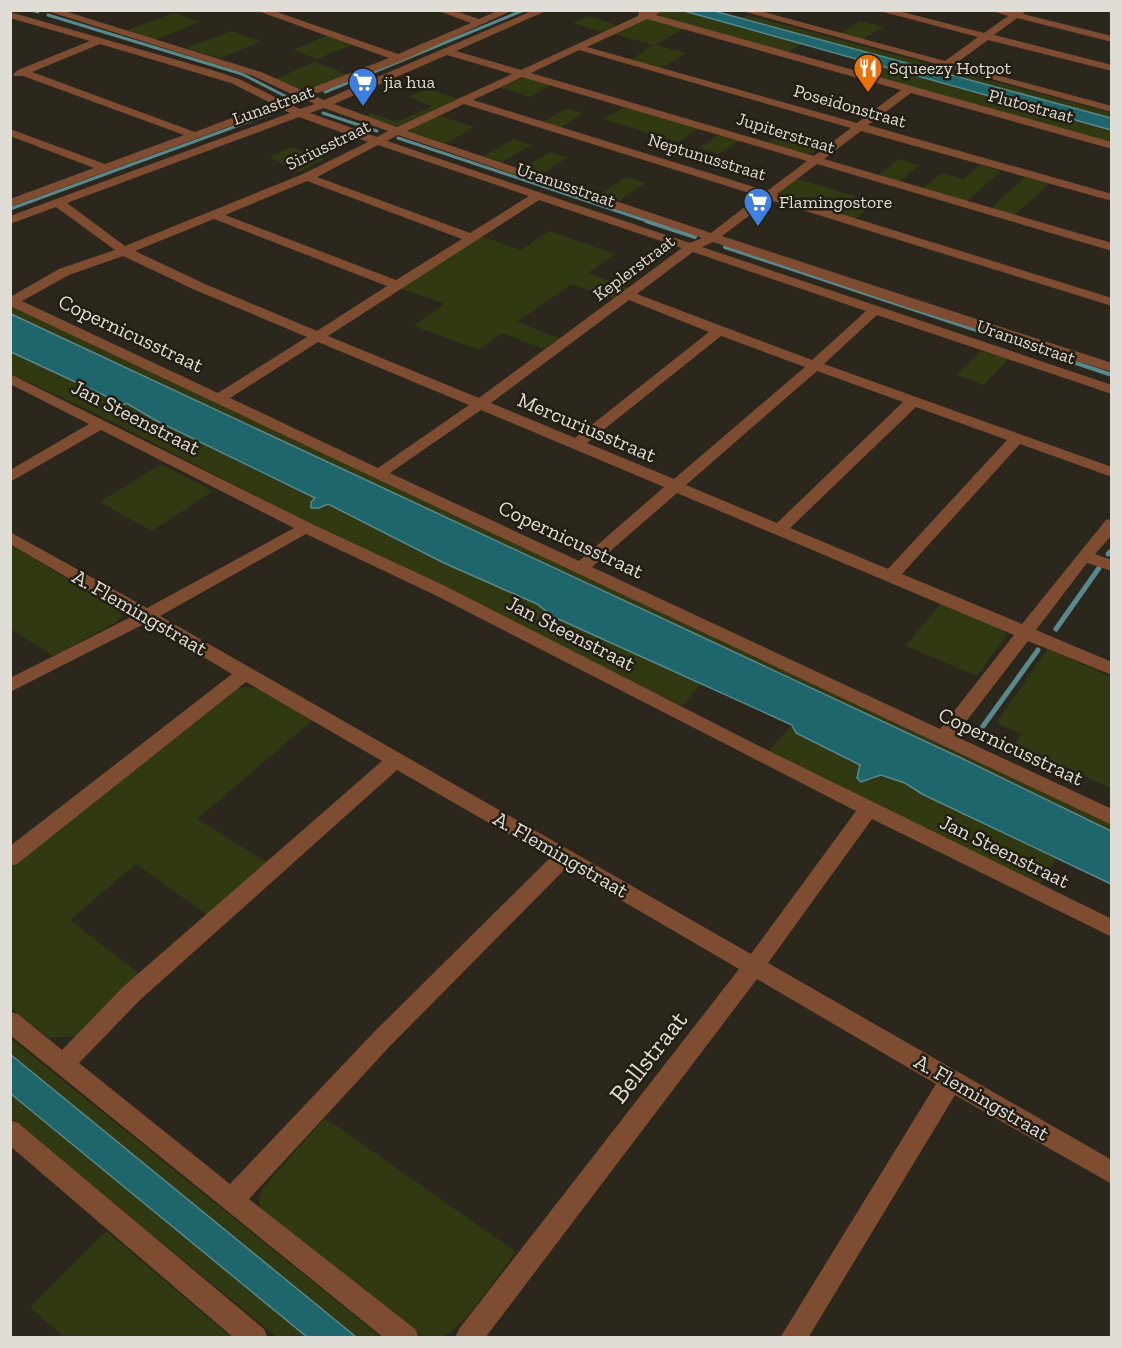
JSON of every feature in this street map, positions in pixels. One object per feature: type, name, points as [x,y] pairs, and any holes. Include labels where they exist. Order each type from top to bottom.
[{"type":"street","points":[[261,10],[400,58]]},
{"type":"street","points":[[441,10],[481,23]]},
{"type":"street","name":"Lunastraat","points":[[10,203],[400,58],[508,10]]},
{"type":"street","name":"Lunastraat","points":[[10,220],[324,104],[543,10]]},
{"type":"street","name":"Plutostraat","points":[[629,10],[652,13],[1112,146]]},
{"type":"street","points":[[743,10],[1112,109]]},
{"type":"street","points":[[880,10],[1112,68]]},
{"type":"street","points":[[996,10],[1019,13],[1112,39]]},
{"type":"street","points":[[10,27],[51,11]]},
{"type":"street","name":"Uranusstraat","points":[[51,11],[257,74],[324,104],[397,131],[1112,368]]},
{"type":"street","name":"Siriusstraat","points":[[11,302],[64,272],[124,251],[307,177],[397,131],[652,13]]},
{"type":"street","points":[[948,64],[1019,13]]},
{"type":"street","name":"Uranusstraat","points":[[10,15],[235,81],[299,113],[377,141],[1112,390]]},
{"type":"street","points":[[16,74],[101,40]]},
{"type":"street","name":"Poseidonstraat","points":[[578,47],[1112,198]]},
{"type":"street","name":"Jupiterstraat","points":[[449,52],[1112,247]]},
{"type":"street","points":[[16,74],[194,135]]},
{"type":"street","name":"Keplerstraat","points":[[379,474],[479,405],[692,247],[713,237],[909,89]]},
{"type":"street","name":"Neptunusstraat","points":[[465,100],[1112,302]]},
{"type":"street","points":[[10,132],[104,168]]},
{"type":"street","points":[[307,177],[380,206],[472,238]]},
{"type":"street","points":[[219,399],[539,195]]},
{"type":"street","name":"Mercuriusstraat","points":[[57,202],[124,251],[200,286],[479,405],[781,528],[1112,669]]},
{"type":"street","points":[[212,214],[397,285]]},
{"type":"street","points":[[627,295],[719,331],[1112,472]]},
{"type":"street","name":"Copernicusstraat","points":[[11,302],[1112,818]]},
{"type":"street","points":[[580,569],[875,310]]},
{"type":"street","points":[[576,445],[719,331]]},
{"type":"street","name":"Jan Steenstraat","points":[[10,378],[306,528],[439,590],[868,809],[1112,929]]},
{"type":"street","points":[[781,528],[913,401]]},
{"type":"street","points":[[10,477],[100,424]]},
{"type":"street","points":[[891,576],[1017,438]]},
{"type":"street","points":[[943,739],[1084,556],[1112,525]]},
{"type":"street","points":[[10,686],[146,616],[306,528]]},
{"type":"street","name":"A. Flemingstraat","points":[[10,537],[1112,1173]]},
{"type":"street","points":[[1084,556],[1112,566]]},
{"type":"street","points":[[10,858],[245,673]]},
{"type":"street","points":[[64,1063],[132,993],[397,759]]},
{"type":"street","name":"Bellstraat","points":[[468,1338],[754,966],[868,809]]},
{"type":"street","points":[[231,1200],[382,1039],[565,856]]},
{"type":"street","points":[[10,1021],[406,1338]]},
{"type":"street","points":[[793,1338],[952,1079]]},
{"type":"street","points":[[10,1131],[255,1338]]},
{"type":"green space","points":[[684,11],[802,44],[787,53],[659,16],[658,13]]},
{"type":"green space","points":[[174,13],[200,22],[155,40],[125,31]]},
{"type":"green space","points":[[748,15],[1111,113],[1111,119],[742,18]]},
{"type":"green space","points":[[588,16],[617,25],[602,32],[573,23]]},
{"type":"green space","points":[[645,19],[655,19],[685,28],[655,45],[686,53],[662,68],[631,60],[653,45],[614,34]]},
{"type":"green space","points":[[860,21],[883,27],[862,40],[839,34]]},
{"type":"green space","points":[[231,31],[262,41],[220,58],[186,48]]},
{"type":"green space","points":[[331,34],[357,43],[317,59],[293,50]]},
{"type":"green space","points":[[315,62],[349,75],[306,90],[275,79]]},
{"type":"green space","points":[[880,66],[1111,130],[1111,144],[866,76]]},
{"type":"green space","points":[[525,77],[553,84],[529,97],[499,87]]},
{"type":"green space","points":[[428,88],[458,99],[397,126],[364,117],[371,113],[397,122],[432,106],[409,97]]},
{"type":"green space","points":[[626,106],[700,128],[678,142],[603,119]]},
{"type":"green space","points":[[567,108],[583,113],[560,128],[543,122]]},
{"type":"green space","points":[[437,115],[474,127],[446,143],[413,133],[408,129]]},
{"type":"green space","points":[[787,129],[833,142],[816,152],[808,153],[794,152],[767,143]]},
{"type":"green space","points":[[720,134],[740,140],[719,154],[699,148]]},
{"type":"green space","points":[[513,139],[531,145],[502,162],[484,156]]},
{"type":"green space","points":[[291,147],[325,159],[299,172],[269,157]]},
{"type":"green space","points":[[550,152],[568,157],[540,175],[521,169]]},
{"type":"green space","points":[[899,159],[919,165],[899,182],[878,176]]},
{"type":"green space","points":[[980,165],[1001,171],[966,202],[922,189],[942,173],[963,179]]},
{"type":"green space","points":[[626,177],[646,183],[618,201],[599,195]]},
{"type":"green space","points":[[1025,177],[1049,184],[1013,216],[990,209]]},
{"type":"green space","points":[[795,178],[875,202],[854,220],[779,195],[778,193]]},
{"type":"green space","points":[[549,231],[615,254],[588,273],[630,288],[614,299],[572,284],[517,322],[559,338],[545,349],[502,333],[479,350],[414,326],[444,304],[400,288],[481,236],[521,250]]},
{"type":"green space","points":[[10,306],[1111,823],[1111,831],[961,758],[54,336],[11,314]]},
{"type":"green space","points":[[981,351],[1008,359],[984,385],[957,375]]},
{"type":"green space","points":[[11,352],[113,399],[107,407],[112,409],[128,404],[155,420],[315,499],[311,502],[319,508],[328,504],[444,563],[537,604],[554,617],[701,684],[682,706],[283,510],[95,413],[11,374]]},
{"type":"green space","points":[[161,464],[213,491],[152,531],[100,502]]},
{"type":"green space","points":[[13,546],[120,611],[122,616],[115,623],[53,656],[11,629],[10,548]]},
{"type":"green space","points":[[941,603],[1001,629],[1007,635],[977,676],[906,646]]},
{"type":"green space","points":[[1048,649],[1111,677],[1111,788],[1015,744],[1021,734],[996,723]]},
{"type":"green space","points":[[244,687],[255,688],[313,720],[197,819],[268,863],[209,916],[136,864],[70,920],[141,975],[79,1036],[49,1038],[11,1008],[10,866],[232,690]]},
{"type":"green space","points":[[792,725],[796,733],[860,765],[870,781],[881,775],[905,783],[922,794],[1056,859],[1039,886],[768,751]]},
{"type":"green space","points":[[10,1038],[381,1337],[356,1337],[11,1054]]},
{"type":"green space","points":[[10,1094],[307,1337],[277,1337],[46,1148],[11,1117]]},
{"type":"green space","points":[[325,1118],[516,1252],[470,1312],[442,1337],[428,1338],[415,1333],[261,1210],[259,1200],[262,1189]]},
{"type":"green space","points":[[106,1231],[231,1337],[64,1337],[30,1307]]},
{"type":"water","points":[[684,11],[714,11],[1111,118],[1111,130]]},
{"type":"water","points":[[11,314],[961,758],[1111,831],[1111,884],[922,794],[905,783],[881,775],[861,782],[857,778],[860,765],[796,733],[792,725],[554,617],[537,604],[444,563],[328,504],[319,508],[311,508],[311,502],[315,498],[155,420],[128,404],[112,409],[107,406],[112,399],[11,352]]},
{"type":"water","points":[[10,1054],[356,1337],[307,1337],[11,1094]]},
{"type":"waterway","points":[[32,10],[38,12]]},
{"type":"waterway","points":[[325,92],[524,10]]},
{"type":"waterway","points":[[48,15],[242,74],[285,96]]},
{"type":"waterway","points":[[10,209],[272,113]]},
{"type":"waterway","points":[[323,113],[377,131]]},
{"type":"waterway","points":[[398,138],[650,222]]},
{"type":"waterway","points":[[646,221],[695,237]]},
{"type":"waterway","points":[[725,247],[1112,375]]},
{"type":"waterway","points":[[1108,554],[1112,550]]},
{"type":"waterway","points":[[1056,629],[1099,568]]},
{"type":"waterway","points":[[978,733],[1038,650]]},
{"type":"place","name":"Squeezy Hotpot","points":[[868,94]]},
{"type":"place","name":"jia hua","points":[[363,108]]},
{"type":"place","name":"Flamingostore","points":[[758,228]]}]
